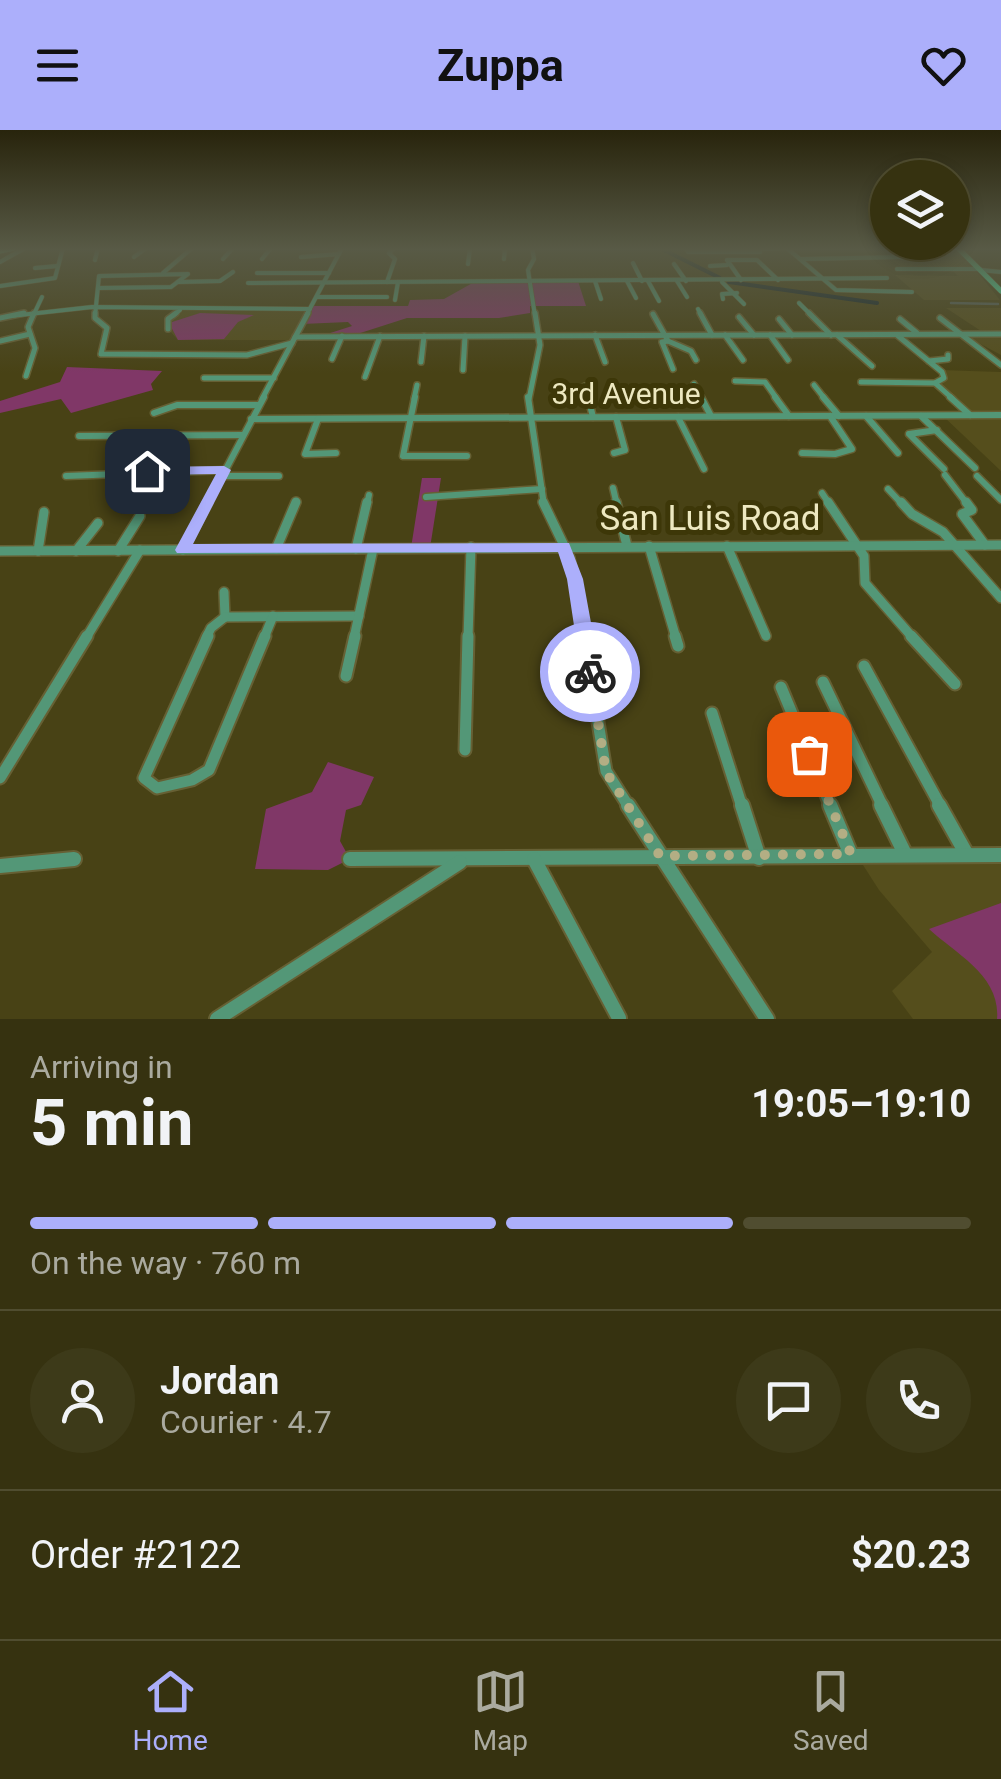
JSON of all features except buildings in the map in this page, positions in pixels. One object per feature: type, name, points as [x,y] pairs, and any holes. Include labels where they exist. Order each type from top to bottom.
[{"type":"street","points":[[98,289],[95,318],[106,325],[99,352],[106,355],[247,354],[293,340],[342,336],[1001,334]]},
{"type":"street","points":[[183,550],[321,289]]},
{"type":"street","points":[[395,300],[397,289]]},
{"type":"street","points":[[531,289],[540,354],[528,394],[544,506],[575,579],[606,772],[767,1019]]},
{"type":"street","points":[[599,289],[602,299]]},
{"type":"street","points":[[632,289],[636,298]]},
{"type":"street","points":[[651,289],[659,301]]},
{"type":"street","points":[[682,289],[687,297]]},
{"type":"street","points":[[731,289],[744,304]]},
{"type":"street","points":[[837,289],[912,292]]},
{"type":"street","points":[[723,299],[722,294],[737,294]]},
{"type":"street","points":[[26,376],[34,348],[28,327],[42,297]]},
{"type":"street","points":[[317,297],[387,297]]},
{"type":"street","points":[[799,303],[872,366]]},
{"type":"street","points":[[0,318],[37,311],[145,305],[180,310],[310,310]]},
{"type":"street","points":[[698,309],[712,335]]},
{"type":"street","points":[[168,330],[168,319],[180,310]]},
{"type":"street","points":[[653,314],[666,338],[691,352],[696,360]]},
{"type":"street","points":[[739,317],[754,335]]},
{"type":"street","points":[[940,318],[1001,365]]},
{"type":"street","points":[[779,319],[792,335]]},
{"type":"street","points":[[900,319],[919,334]]},
{"type":"street","points":[[0,341],[30,334]]},
{"type":"street","points":[[862,382],[935,383],[944,378],[942,372],[896,334]]},
{"type":"street","points":[[725,335],[743,360]]},
{"type":"street","points":[[770,335],[788,360]]},
{"type":"street","points":[[332,359],[342,336]]},
{"type":"street","points":[[364,378],[380,336]]},
{"type":"street","points":[[422,362],[424,336]]},
{"type":"street","points":[[463,370],[465,336]]},
{"type":"street","points":[[594,336],[604,362]]},
{"type":"street","points":[[666,338],[662,342],[673,369]]},
{"type":"street","points":[[928,361],[948,360],[948,354]]},
{"type":"street","points":[[204,378],[274,378]]},
{"type":"street","points":[[735,381],[765,382],[789,416]]},
{"type":"street","points":[[935,383],[970,416]]},
{"type":"street","points":[[694,384],[711,416]]},
{"type":"street","points":[[417,385],[414,418],[402,448],[403,456],[467,456]]},
{"type":"street","points":[[585,386],[593,417]]},
{"type":"street","points":[[802,453],[835,454],[852,449],[814,386]]},
{"type":"street","points":[[154,413],[176,405],[258,405]]},
{"type":"street","name":"3rd Avenue","points":[[251,419],[1001,415]]},
{"type":"street","points":[[866,416],[898,453]]},
{"type":"street","points":[[921,416],[1001,500]]},
{"type":"street","points":[[614,453],[625,450],[616,417]]},
{"type":"street","points":[[678,417],[704,468]]},
{"type":"street","points":[[318,419],[305,454],[336,453]]},
{"type":"street","points":[[937,430],[910,434],[970,503],[972,510],[962,514],[964,521],[985,544]]},
{"type":"street","points":[[78,436],[243,435]]},
{"type":"street","points":[[66,476],[278,476]]},
{"type":"street","points":[[613,488],[626,546]]},
{"type":"street","points":[[426,497],[542,489]]},
{"type":"street","points":[[888,489],[912,514],[939,529],[956,545],[1001,598]]},
{"type":"street","points":[[822,493],[864,556],[865,582],[875,597],[955,684]]},
{"type":"street","points":[[356,549],[369,495]]},
{"type":"street","points":[[276,549],[296,502]]},
{"type":"street","points":[[38,551],[44,512]]},
{"type":"street","points":[[118,550],[140,516]]},
{"type":"street","points":[[76,551],[98,522]]},
{"type":"street","name":"San Luis Road","points":[[0,550],[1001,544]]},
{"type":"street","points":[[650,546],[678,646]]},
{"type":"street","points":[[728,546],[766,636]]},
{"type":"street","points":[[465,750],[471,547]]},
{"type":"street","points":[[346,676],[374,549]]},
{"type":"street","points":[[0,778],[140,550]]},
{"type":"street","points":[[224,592],[225,617]]},
{"type":"street","points":[[274,616],[209,770],[192,780],[158,788],[144,778],[211,628],[225,617],[274,616],[359,616]]},
{"type":"street","points":[[864,666],[967,855]]},
{"type":"street","points":[[823,682],[905,854]]},
{"type":"street","points":[[782,688],[851,854]]},
{"type":"street","points":[[712,713],[758,858]]},
{"type":"street","points":[[350,859],[1001,855]]},
{"type":"street","points":[[534,859],[619,1018]]},
{"type":"street","points":[[0,866],[74,860]]},
{"type":"street","points":[[217,1019],[463,861]]},
{"type":"shaded area","points":[[461,289],[581,289],[586,306],[530,306],[530,313],[499,318],[407,318],[351,336],[321,336],[352,326],[348,322],[302,324],[311,306],[408,306],[410,300],[444,299]]},
{"type":"shaded area","points":[[912,289],[992,289],[1000,300],[924,300]]},
{"type":"shaded area","points":[[946,308],[1001,308],[1001,355],[962,334],[984,333]]},
{"type":"shaded area","points":[[310,309],[293,340],[178,340],[168,329],[168,319],[180,310]]},
{"type":"shaded area","points":[[200,313],[254,315],[238,322],[224,339],[178,340],[169,323]]},
{"type":"shaded area","points":[[67,367],[162,371],[151,384],[153,390],[71,413],[61,399],[0,413],[0,401],[60,382]]},
{"type":"shaded area","points":[[940,370],[1001,372],[1001,471],[943,416],[968,415],[935,383],[943,378]]},
{"type":"shaded area","points":[[422,478],[441,478],[430,548],[411,548]]},
{"type":"shaded area","points":[[328,762],[374,777],[361,805],[346,810],[340,841],[350,859],[328,870],[255,869],[266,809],[312,792]]},
{"type":"shaded area","points":[[1001,861],[1001,1019],[913,1019],[892,991],[932,952],[863,865]]},
{"type":"shaded area","points":[[1001,903],[1001,1019],[997,1019],[992,990],[984,978],[929,929]]},
{"type":"waterway","points":[[782,289],[877,303]]},
{"type":"waterway","points":[[951,303],[998,304]]},
{"type":"way so far","points":[[590,672],[606,772],[660,856],[758,858],[851,854],[809,754]]},
{"type":"route","points":[[147,471],[224,470],[183,550],[564,547],[575,579],[590,672]]}]
